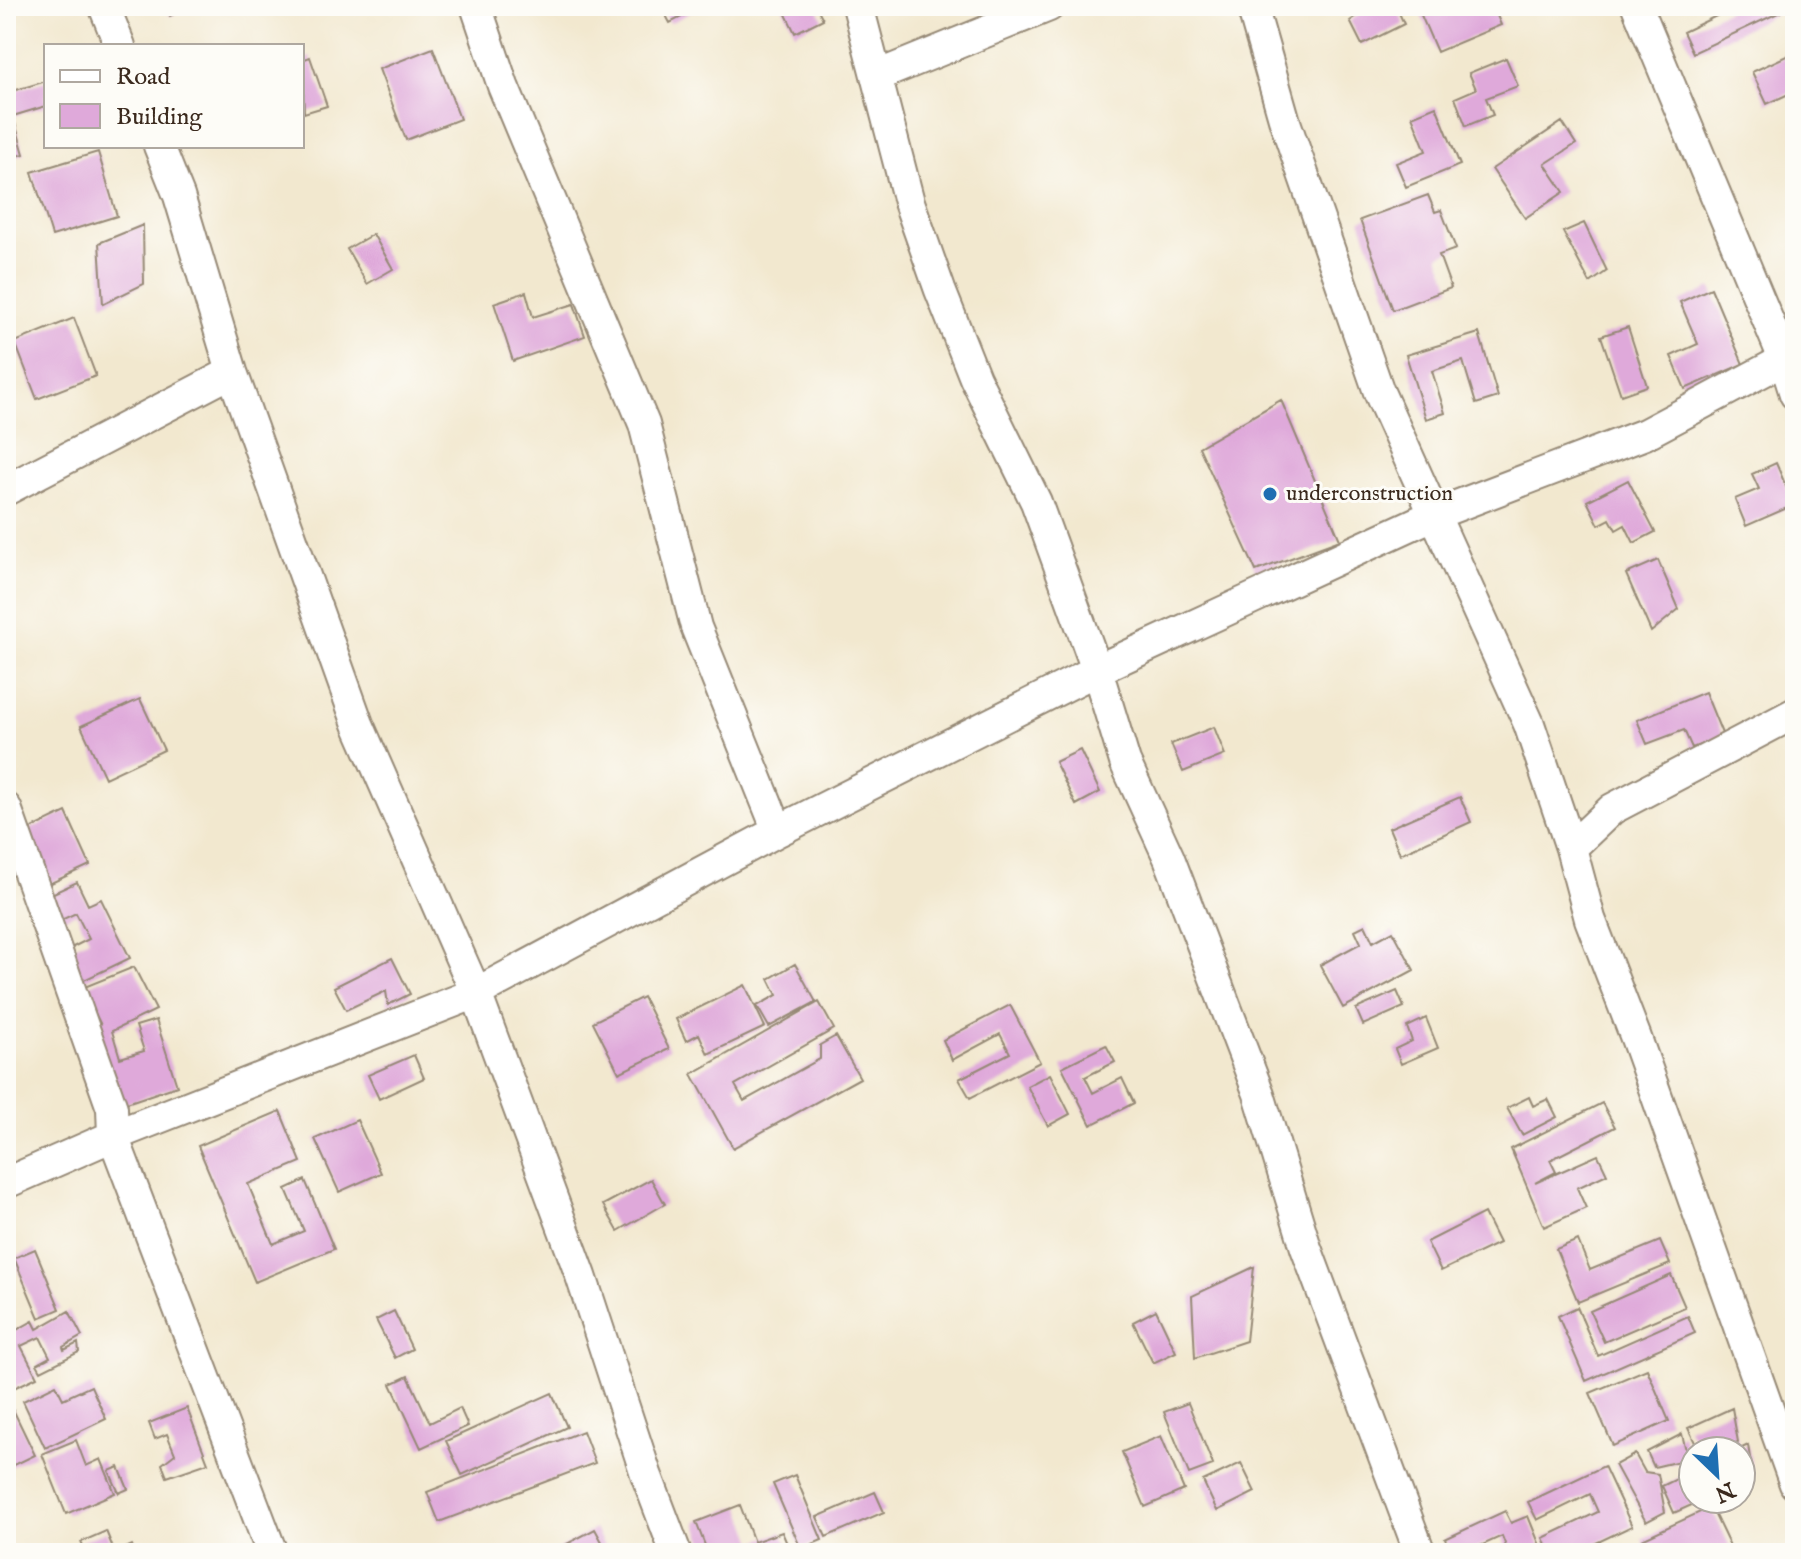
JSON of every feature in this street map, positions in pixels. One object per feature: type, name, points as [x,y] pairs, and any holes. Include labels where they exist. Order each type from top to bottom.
[{"type":"street","points":[[104,6],[119,44]]},
{"type":"street","points":[[476,6],[503,86],[644,424],[696,627],[778,831]]},
{"type":"street","points":[[858,6],[909,202],[940,290],[975,378],[1036,502],[1097,670],[1125,762],[1169,858],[1259,1094],[1306,1248],[1420,1553]]},
{"type":"street","points":[[877,76],[1049,6]]},
{"type":"street","points":[[1252,6],[1285,122],[1361,343],[1433,515],[1529,724],[1571,848],[1590,919],[1636,1038],[1795,1484]]},
{"type":"street","points":[[1637,6],[1790,356],[1795,394]]},
{"type":"street","points":[[160,148],[179,196],[232,372],[358,724],[476,993],[581,1276],[646,1474],[676,1553]]},
{"type":"street","points":[[6,1183],[113,1136],[476,993],[778,831],[1097,670],[1433,515],[1645,434],[1790,356]]},
{"type":"street","points":[[6,490],[232,372]]},
{"type":"street","points":[[1571,848],[1612,809],[1795,713]]},
{"type":"street","points":[[6,808],[112,1108],[113,1136],[272,1553]]},
{"type":"building","points":[[165,6],[190,6],[170,16]]},
{"type":"building","points":[[661,6],[703,6],[670,23]]},
{"type":"building","points":[[782,6],[816,6],[823,19],[795,33]]},
{"type":"building","points":[[1359,6],[1396,6],[1404,24],[1362,45],[1350,21],[1361,13]]},
{"type":"building","points":[[1417,6],[1455,6],[1458,12],[1471,6],[1493,6],[1501,25],[1437,52]]},
{"type":"building","points":[[1737,6],[1793,6],[1693,53],[1683,32]]},
{"type":"building","points":[[433,48],[460,119],[406,140],[379,69]]},
{"type":"building","points":[[1795,52],[1795,91],[1767,104],[1752,72]]},
{"type":"building","points":[[310,57],[327,106],[304,113],[304,59]]},
{"type":"building","points":[[1506,58],[1518,86],[1486,98],[1493,115],[1466,126],[1455,98],[1476,89],[1469,73]]},
{"type":"building","points":[[44,82],[44,107],[13,116],[24,154],[6,159],[6,93]]},
{"type":"building","points":[[1436,106],[1460,165],[1406,187],[1396,163],[1426,151],[1412,116]]},
{"type":"building","points":[[1562,122],[1576,144],[1545,164],[1564,192],[1525,218],[1492,169]]},
{"type":"building","points":[[98,152],[117,216],[52,236],[32,172]]},
{"type":"building","points":[[1428,195],[1435,212],[1441,210],[1456,249],[1439,255],[1451,288],[1393,310],[1360,220]]},
{"type":"building","points":[[1584,223],[1607,271],[1590,283],[1563,232]]},
{"type":"building","points":[[143,225],[144,284],[103,304],[99,243]]},
{"type":"building","points":[[373,234],[393,269],[367,284],[347,249]]},
{"type":"building","points":[[1711,288],[1743,364],[1685,389],[1671,356],[1698,344],[1680,302]]},
{"type":"building","points":[[526,292],[533,317],[574,304],[585,336],[513,361],[494,303]]},
{"type":"building","points":[[74,318],[96,376],[37,399],[15,342]]},
{"type":"building","points":[[1628,327],[1647,386],[1621,395],[1601,336]]},
{"type":"building","points":[[1479,333],[1498,397],[1476,404],[1463,361],[1432,371],[1445,413],[1426,419],[1406,355]]},
{"type":"building","name":"underconstruction","points":[[1281,400],[1340,540],[1256,571],[1199,447]]},
{"type":"building","points":[[1776,463],[1794,505],[1746,526],[1735,499],[1759,489],[1752,474]]},
{"type":"building","points":[[1628,480],[1655,532],[1634,543],[1625,525],[1616,530],[1610,519],[1599,525],[1587,501]]},
{"type":"building","points":[[1658,560],[1679,609],[1651,632],[1626,574]]},
{"type":"building","points":[[1705,692],[1723,736],[1692,748],[1684,730],[1647,744],[1637,720]]},
{"type":"building","points":[[140,699],[164,750],[105,778],[81,726]]},
{"type":"building","points":[[1214,727],[1225,755],[1183,772],[1171,744]]},
{"type":"building","points":[[1080,750],[1100,792],[1076,805],[1055,762]]},
{"type":"building","points":[[1460,797],[1471,822],[1400,854],[1389,828]]},
{"type":"building","points":[[66,812],[90,865],[36,890],[24,832]]},
{"type":"building","points":[[77,882],[88,905],[101,899],[130,958],[80,982],[65,951],[89,939],[76,913],[44,928],[32,903]]},
{"type":"building","points":[[1365,925],[1373,942],[1393,931],[1414,970],[1343,1008],[1320,965],[1361,943],[1355,930]]},
{"type":"building","points":[[392,958],[410,994],[388,1005],[386,991],[346,1010],[334,987]]},
{"type":"building","points":[[795,964],[816,1002],[769,1027],[757,1006],[777,995],[769,979]]},
{"type":"building","points":[[134,967],[156,1010],[112,1031],[120,1058],[144,1051],[136,1026],[156,1020],[177,1086],[112,1108],[86,1027],[100,1023],[82,988]]},
{"type":"building","points":[[745,985],[765,1027],[708,1054],[699,1034],[686,1041],[676,1019]]},
{"type":"building","points":[[1397,991],[1404,1007],[1363,1025],[1356,1009]]},
{"type":"building","points":[[643,997],[669,1049],[619,1073],[593,1022]]},
{"type":"building","points":[[819,1002],[834,1029],[735,1085],[744,1101],[820,1059],[820,1045],[836,1036],[860,1078],[733,1148],[692,1074]]},
{"type":"building","points":[[1010,1005],[1040,1062],[970,1098],[959,1079],[1010,1053],[1000,1034],[952,1060],[943,1040]]},
{"type":"building","points":[[1426,1018],[1438,1048],[1401,1064],[1395,1049],[1412,1041],[1407,1027]]},
{"type":"building","points":[[1106,1045],[1115,1062],[1085,1077],[1093,1093],[1122,1078],[1134,1103],[1091,1125],[1062,1067]]},
{"type":"building","points":[[414,1055],[424,1078],[379,1099],[368,1075]]},
{"type":"building","points":[[1050,1074],[1070,1114],[1048,1126],[1027,1086]]},
{"type":"building","points":[[1529,1097],[1533,1106],[1548,1099],[1557,1117],[1522,1135],[1507,1108]]},
{"type":"building","points":[[1602,1103],[1615,1127],[1550,1160],[1556,1172],[1535,1183],[1598,1155],[1607,1174],[1577,1188],[1586,1208],[1544,1227],[1511,1149]]},
{"type":"building","points":[[280,1111],[301,1162],[248,1184],[273,1244],[304,1231],[286,1189],[305,1180],[334,1249],[255,1282],[198,1146]]},
{"type":"building","points":[[357,1120],[381,1173],[339,1192],[315,1139]]},
{"type":"building","points":[[651,1179],[665,1204],[618,1231],[603,1205]]},
{"type":"building","points":[[1484,1213],[1499,1243],[1441,1271],[1427,1242]]},
{"type":"building","points":[[1578,1240],[1590,1270],[1660,1241],[1670,1264],[1578,1302],[1556,1249]]},
{"type":"building","points":[[35,1249],[60,1309],[39,1318],[14,1258]]},
{"type":"building","points":[[1254,1267],[1246,1341],[1195,1358],[1192,1296]]},
{"type":"building","points":[[1671,1275],[1685,1307],[1604,1342],[1590,1311]]},
{"type":"building","points":[[1577,1307],[1598,1356],[1688,1316],[1695,1333],[1586,1381],[1558,1316]]},
{"type":"building","points":[[1156,1310],[1176,1352],[1153,1363],[1133,1322]]},
{"type":"building","points":[[69,1311],[82,1336],[63,1347],[64,1350],[78,1343],[79,1352],[41,1371],[37,1364],[50,1357],[40,1337],[21,1346],[37,1377],[14,1388],[6,1372],[6,1336],[33,1321],[37,1329]]},
{"type":"building","points":[[394,1311],[412,1349],[395,1358],[376,1320]]},
{"type":"building","points":[[1647,1369],[1669,1421],[1613,1446],[1590,1393]]},
{"type":"building","points":[[408,1376],[430,1423],[460,1408],[468,1426],[421,1448],[391,1384]]},
{"type":"building","points":[[56,1385],[63,1399],[91,1386],[106,1419],[45,1448],[23,1401]]},
{"type":"building","points":[[552,1393],[567,1427],[462,1475],[446,1441]]},
{"type":"building","points":[[6,1395],[35,1455],[6,1469]]},
{"type":"building","points":[[1188,1403],[1213,1465],[1189,1474],[1164,1412]]},
{"type":"building","points":[[187,1408],[208,1463],[167,1477],[162,1464],[175,1454],[167,1434],[155,1439],[149,1423]]},
{"type":"building","points":[[1732,1408],[1737,1435],[1691,1435],[1688,1428]]},
{"type":"building","points":[[583,1431],[595,1463],[439,1522],[427,1492]]},
{"type":"building","points":[[1161,1436],[1184,1490],[1145,1507],[1122,1452]]},
{"type":"building","points":[[1677,1437],[1677,1462],[1654,1467],[1647,1452]]},
{"type":"building","points":[[76,1440],[86,1466],[101,1459],[115,1493],[66,1514],[42,1454]]},
{"type":"building","points":[[1635,1454],[1645,1472],[1658,1474],[1665,1512],[1646,1522],[1615,1465]]},
{"type":"building","points":[[1241,1463],[1255,1492],[1217,1511],[1203,1481]]},
{"type":"building","points":[[1604,1466],[1632,1526],[1575,1553],[1550,1553],[1543,1538],[1598,1512],[1590,1494],[1537,1520],[1528,1502]]},
{"type":"building","points":[[119,1467],[128,1489],[119,1493],[109,1471]]},
{"type":"building","points":[[795,1475],[822,1540],[801,1549],[773,1484]]},
{"type":"building","points":[[1677,1479],[1677,1512],[1674,1513],[1662,1486]]},
{"type":"building","points":[[875,1492],[884,1512],[826,1537],[817,1517]]},
{"type":"building","points":[[740,1505],[754,1542],[782,1532],[791,1553],[708,1553],[696,1522]]},
{"type":"building","points":[[1505,1511],[1511,1523],[1528,1516],[1543,1553],[1497,1553],[1507,1549],[1502,1536],[1465,1553],[1452,1553],[1445,1539]]},
{"type":"building","points":[[1694,1515],[1715,1515],[1733,1553],[1648,1553],[1642,1539]]},
{"type":"building","points":[[595,1529],[608,1553],[550,1553]]},
{"type":"building","points":[[106,1531],[115,1553],[86,1553],[81,1542]]},
{"type":"building","points":[[132,1545],[135,1553],[115,1553]]},
{"type":"place","name":"underconstruction","points":[[1270,494]]}]
